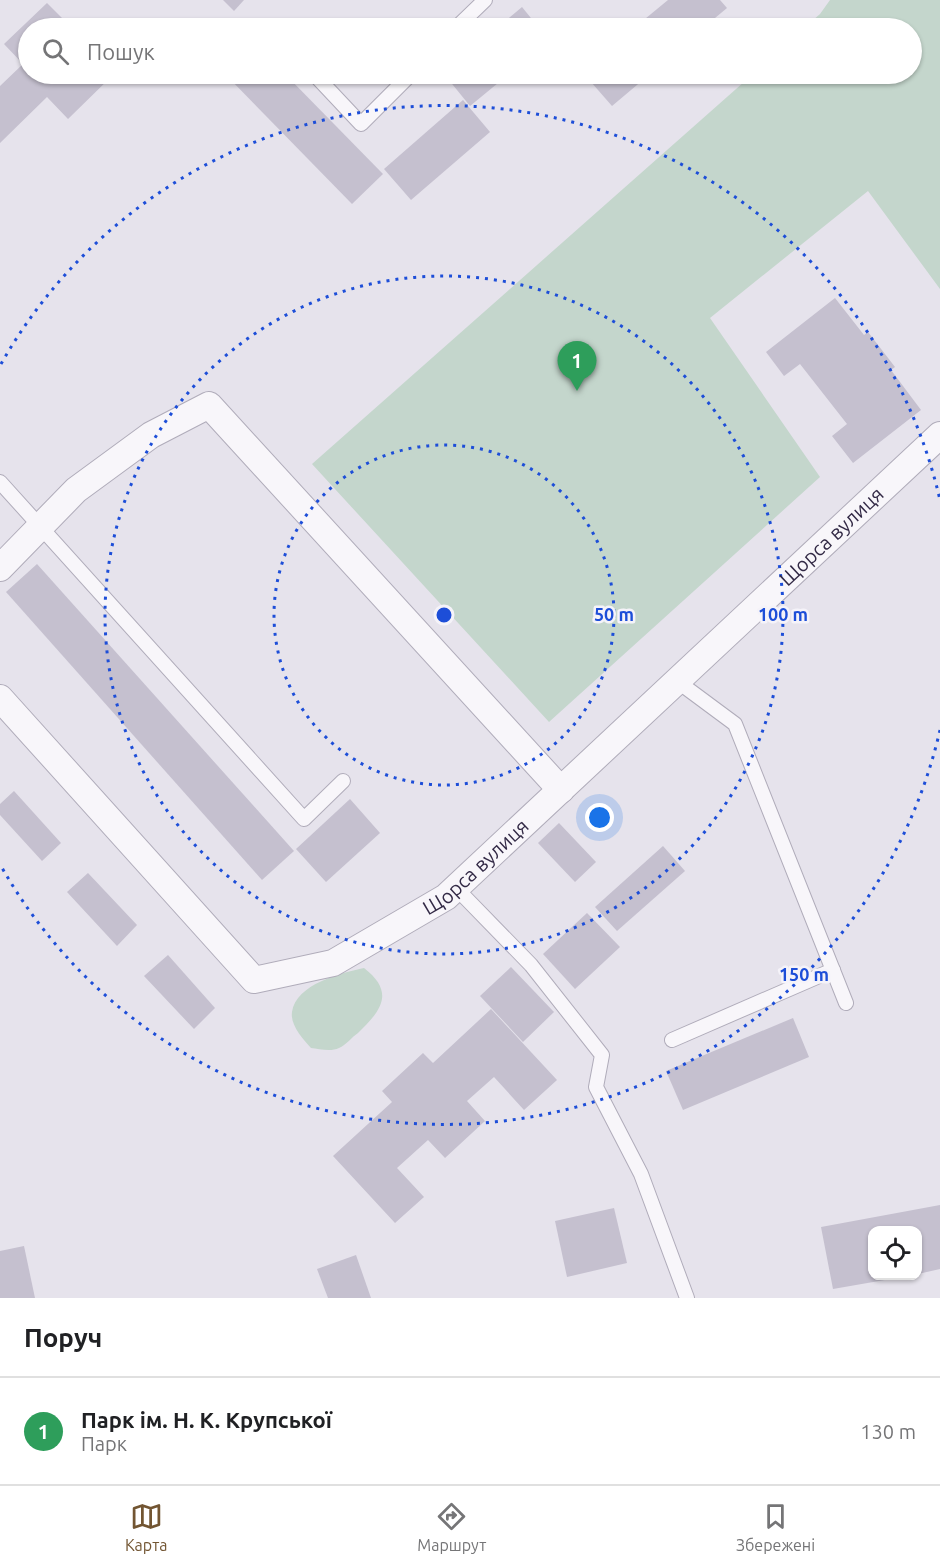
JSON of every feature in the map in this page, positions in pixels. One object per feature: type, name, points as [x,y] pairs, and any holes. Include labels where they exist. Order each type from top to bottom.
[{"type":"street","points":[[0,568],[76,490],[151,435],[209,405],[561,790]]},
{"type":"street","name":"Щорса вулиця","points":[[0,698],[254,981],[333,963],[446,897],[940,435]]},
{"type":"lane","points":[[466,18],[485,0]]},
{"type":"lane","points":[[323,84],[361,124],[401,84]]},
{"type":"lane","points":[[0,482],[304,819],[343,781]]},
{"type":"lane","points":[[677,681],[735,724],[846,1003]]},
{"type":"lane","points":[[456,888],[531,965],[602,1054],[596,1087],[641,1174],[687,1298]]},
{"type":"lane","points":[[672,1040],[833,970]]},
{"type":"green space","points":[[830,0],[940,0],[940,289],[868,191],[710,318],[820,477],[549,722],[312,464],[742,84],[922,84],[922,18],[815,18]]},
{"type":"green space","points":[[364,968],[380,985],[382,1001],[379,1009],[358,1033],[339,1048],[329,1050],[311,1048],[293,1022],[292,1012],[295,1002],[310,987],[321,981]]},
{"type":"building","points":[[223,0],[244,0],[234,11]]},
{"type":"building","points":[[668,0],[720,0],[727,8],[715,18],[646,18]]},
{"type":"building","points":[[47,3],[62,18],[31,18]]},
{"type":"building","points":[[522,7],[531,18],[509,18]]},
{"type":"building","points":[[18,31],[18,59],[4,44]]},
{"type":"building","points":[[18,69],[18,84],[104,84],[68,119],[47,97],[0,143],[0,86]]},
{"type":"building","points":[[235,84],[295,84],[383,174],[352,204]]},
{"type":"building","points":[[452,84],[497,84],[470,106]]},
{"type":"building","points":[[593,84],[638,84],[612,106]]},
{"type":"building","points":[[463,100],[490,132],[411,200],[384,169]]},
{"type":"building","points":[[835,298],[864,335],[868,332],[895,367],[891,370],[921,410],[853,463],[832,436],[847,424],[800,364],[784,376],[766,352]]},
{"type":"building","points":[[37,564],[294,851],[262,880],[6,592]]},
{"type":"building","points":[[14,791],[61,843],[42,861],[0,815],[0,804]]},
{"type":"building","points":[[350,799],[380,833],[326,882],[296,849]]},
{"type":"building","points":[[559,823],[596,862],[575,882],[538,843]]},
{"type":"building","points":[[663,846],[685,871],[617,931],[595,907]]},
{"type":"building","points":[[88,873],[137,925],[117,946],[67,892]]},
{"type":"building","points":[[587,913],[620,947],[575,989],[543,954]]},
{"type":"building","points":[[168,955],[215,1008],[194,1029],[144,976]]},
{"type":"building","points":[[511,967],[554,1012],[523,1042],[480,996]]},
{"type":"building","points":[[491,1009],[557,1080],[524,1110],[494,1077],[467,1101],[485,1121],[445,1158],[428,1140],[397,1168],[424,1197],[395,1223],[333,1156],[392,1102],[382,1091],[423,1053],[433,1063]]},
{"type":"building","points":[[793,1018],[809,1057],[683,1110],[666,1071]]},
{"type":"building","points":[[940,1205],[940,1269],[922,1273],[922,1226],[868,1226],[868,1280],[885,1280],[833,1289],[821,1227]]},
{"type":"building","points":[[614,1208],[627,1263],[567,1277],[555,1221]]},
{"type":"building","points":[[24,1246],[35,1298],[0,1298],[0,1251]]},
{"type":"building","points":[[356,1255],[371,1298],[328,1298],[317,1269]]},
{"type":"place","name":"Парк ім. Н. К. Крупської","points":[[577,391]]}]
